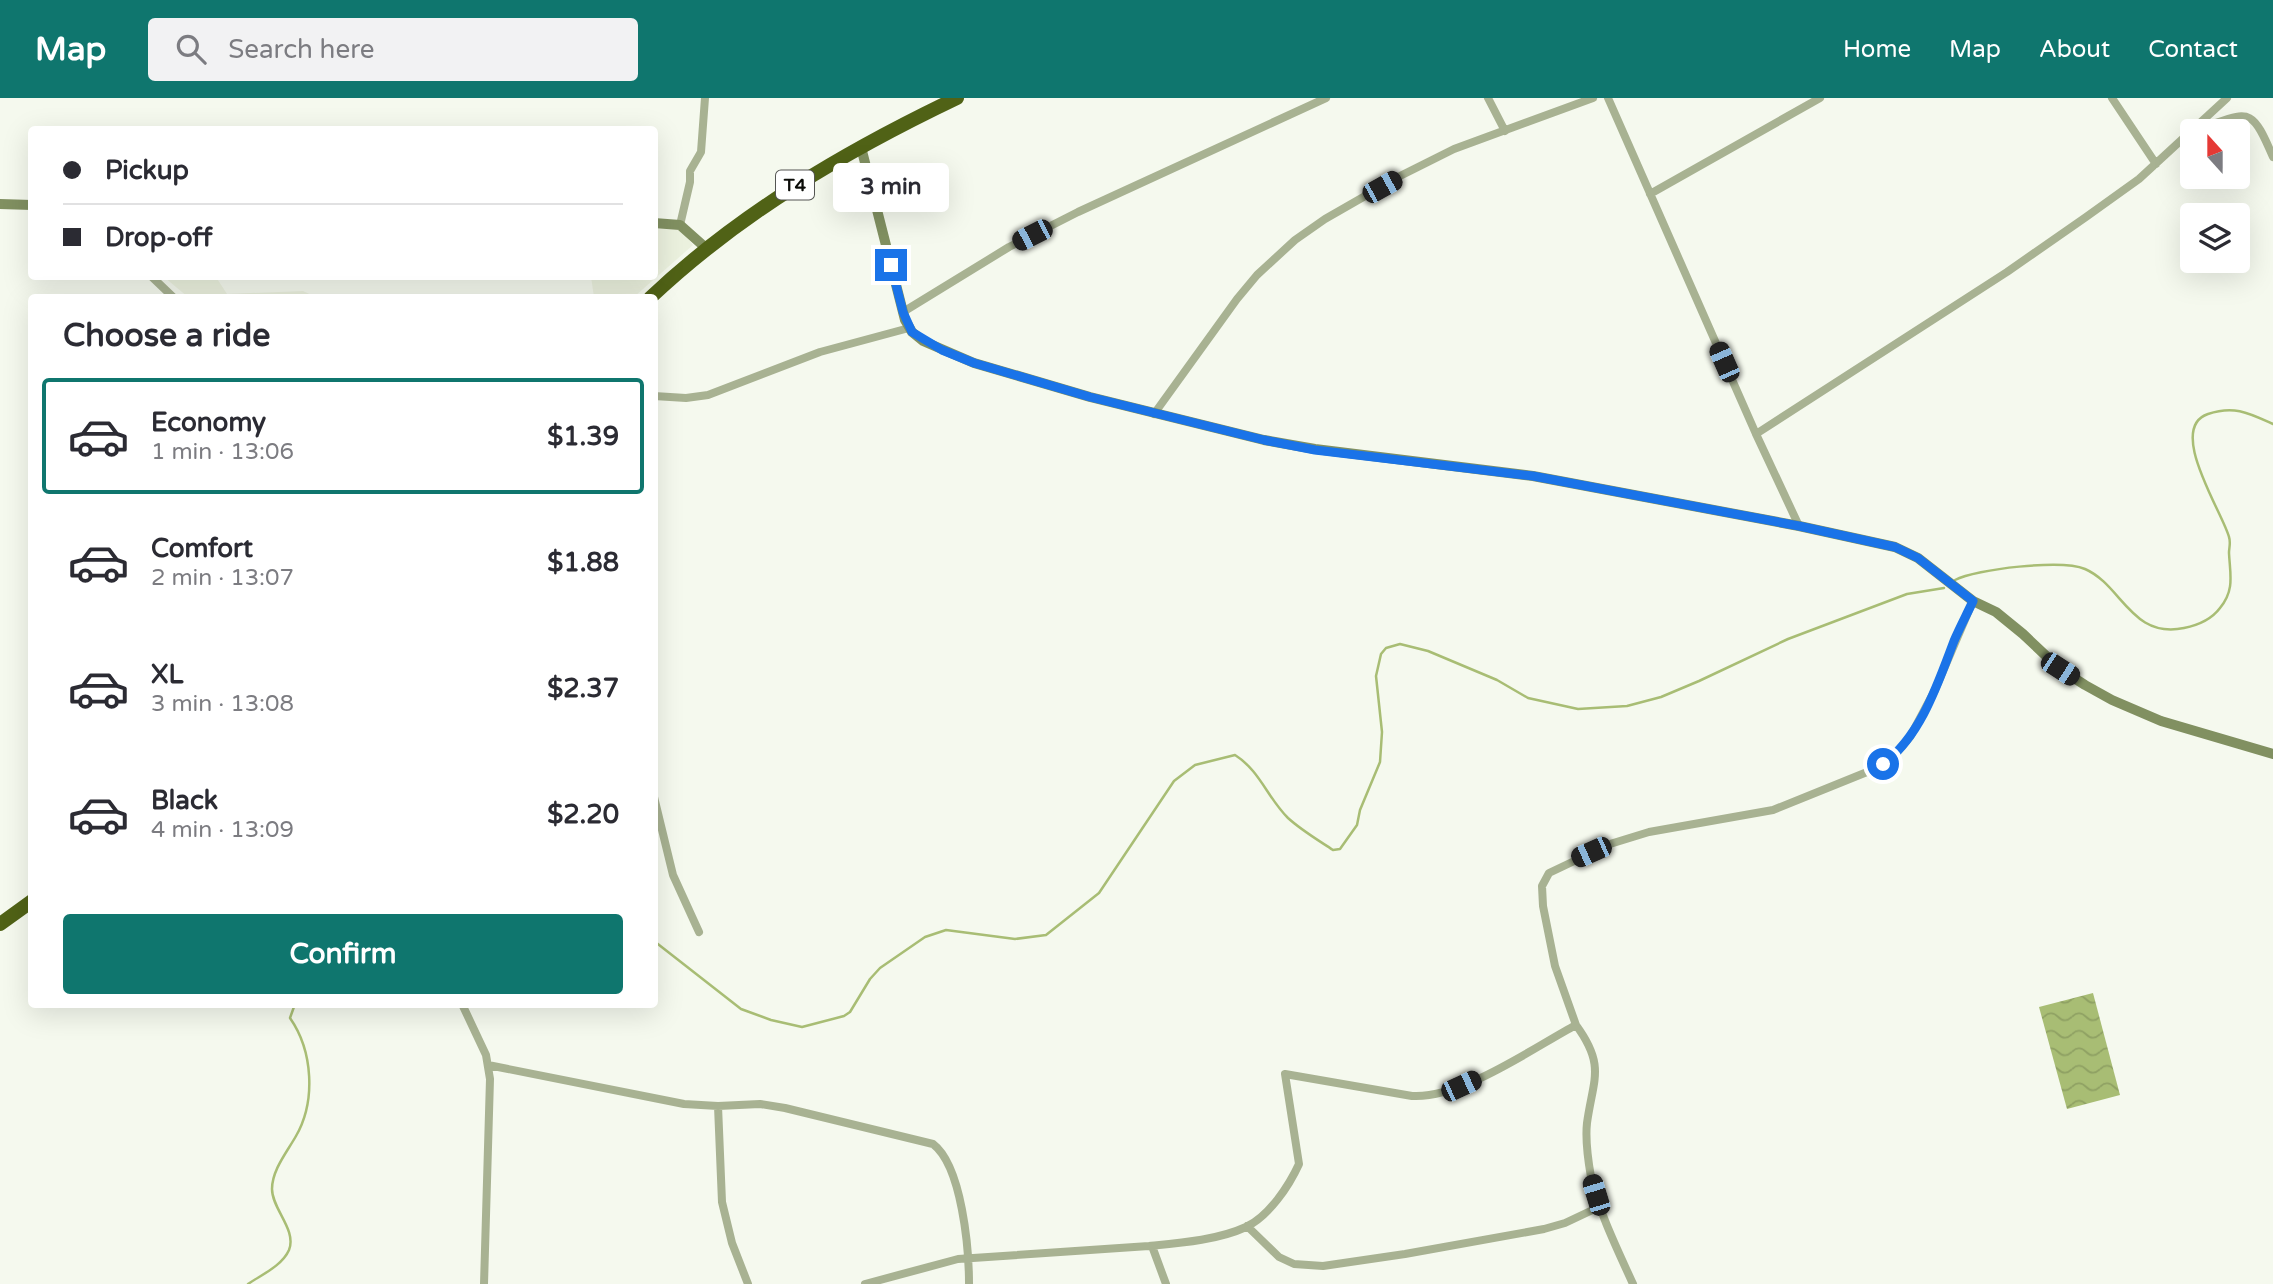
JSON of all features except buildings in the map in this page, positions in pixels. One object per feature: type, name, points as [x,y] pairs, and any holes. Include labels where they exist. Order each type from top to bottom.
[{"type":"highway","name":"T4","points":[[655,294],[707,249],[808,177],[957,98]]},
{"type":"highway","points":[[0,925],[28,904]]},
{"type":"street","points":[[680,225],[690,171],[701,152],[705,98]]},
{"type":"street","points":[[903,312],[1009,247],[1078,212],[1326,98]]},
{"type":"street","points":[[1488,98],[1505,131]]},
{"type":"street","points":[[1154,414],[1237,299],[1257,275],[1295,240],[1325,219],[1454,149],[1593,98]]},
{"type":"street","points":[[1608,98],[1799,526]]},
{"type":"street","points":[[1650,194],[1820,98]]},
{"type":"street","points":[[2112,98],[2156,164]]},
{"type":"street","points":[[2205,119],[2227,98]]},
{"type":"street","points":[[2230,119],[2248,116],[2257,122],[2273,157]]},
{"type":"street","points":[[1756,434],[2007,272],[2096,210],[2180,143]]},
{"type":"street","points":[[861,147],[903,312],[909,328],[932,346],[974,363],[1154,414],[1264,440],[1315,450],[1533,476],[1799,526],[1895,547],[1918,558],[1973,601],[1996,612],[2060,669],[2112,700],[2172,724],[2273,754]]},
{"type":"street","points":[[0,204],[28,205]]},
{"type":"street","points":[[658,223],[680,225],[707,249]]},
{"type":"street","points":[[155,280],[170,294]]},
{"type":"street","points":[[658,396],[686,398],[716,393],[820,352],[909,328]]},
{"type":"street","points":[[1633,1284],[1592,1180],[1587,1137],[1596,1079],[1595,1064],[1586,1040],[1576,1026],[1555,967],[1543,906],[1542,886],[1549,873],[1611,844],[1648,832],[1773,810],[1839,785],[1883,764],[1910,737],[1935,690],[1973,601]]},
{"type":"street","points":[[658,813],[673,875],[699,932]]},
{"type":"street","points":[[464,1008],[482,1044],[488,1065],[490,1091],[484,1284]]},
{"type":"street","points":[[865,1284],[931,1264],[969,1257],[1152,1246],[1210,1237],[1247,1226],[1269,1209],[1299,1164],[1285,1074],[1412,1096],[1428,1096],[1461,1086],[1576,1026]]},
{"type":"street","points":[[488,1065],[684,1104],[760,1104],[785,1108],[933,1144],[944,1154],[953,1178],[969,1257],[969,1284]]},
{"type":"street","points":[[718,1106],[722,1202],[732,1243],[748,1284]]},
{"type":"street","points":[[1247,1226],[1279,1257],[1294,1264],[1323,1266],[1544,1228],[1565,1223],[1601,1206]]},
{"type":"street","points":[[1152,1246],[1166,1284]]},
{"type":"shaded area","points":[[658,226],[678,226],[693,245],[658,276]]},
{"type":"shaded area","points":[[168,280],[218,280],[227,294],[184,294]]},
{"type":"shaded area","points":[[591,280],[653,280],[637,294],[594,294]]},
{"type":"shaded area","points":[[303,291],[310,294],[227,294]]},
{"type":"water","points":[[2093,993],[2120,1095],[2067,1109],[2039,1007]]},
{"type":"waterway","points":[[1955,580],[1981,572],[2019,567],[2074,566],[2098,577],[2129,609],[2151,626],[2184,628],[2204,621],[2213,616],[2228,595],[2230,541],[2200,472],[2193,436],[2197,422],[2217,411],[2234,410],[2273,424]]},
{"type":"waterway","points":[[658,944],[741,1009],[802,1027],[844,1016],[850,1012],[880,968],[925,937],[946,930],[1015,939],[1046,935],[1099,893],[1174,781],[1195,765],[1235,755],[1257,776],[1288,818],[1333,850],[1340,849],[1357,825],[1360,810],[1380,762],[1382,732],[1376,676],[1381,654],[1386,648],[1400,644],[1428,651],[1497,680],[1528,698],[1578,709],[1627,706],[1661,697],[1788,639],[1907,594],[1944,588]]},
{"type":"waterway","points":[[248,1284],[281,1261],[291,1242],[272,1189],[277,1168],[302,1122],[309,1092],[303,1045],[290,1018],[294,1008]]},
{"type":"route","points":[[891,265],[909,328],[923,341],[974,363],[1090,397],[1315,450],[1533,476],[1799,526],[1895,547],[1918,558],[1973,601],[1948,662],[1910,737],[1883,764]]}]
